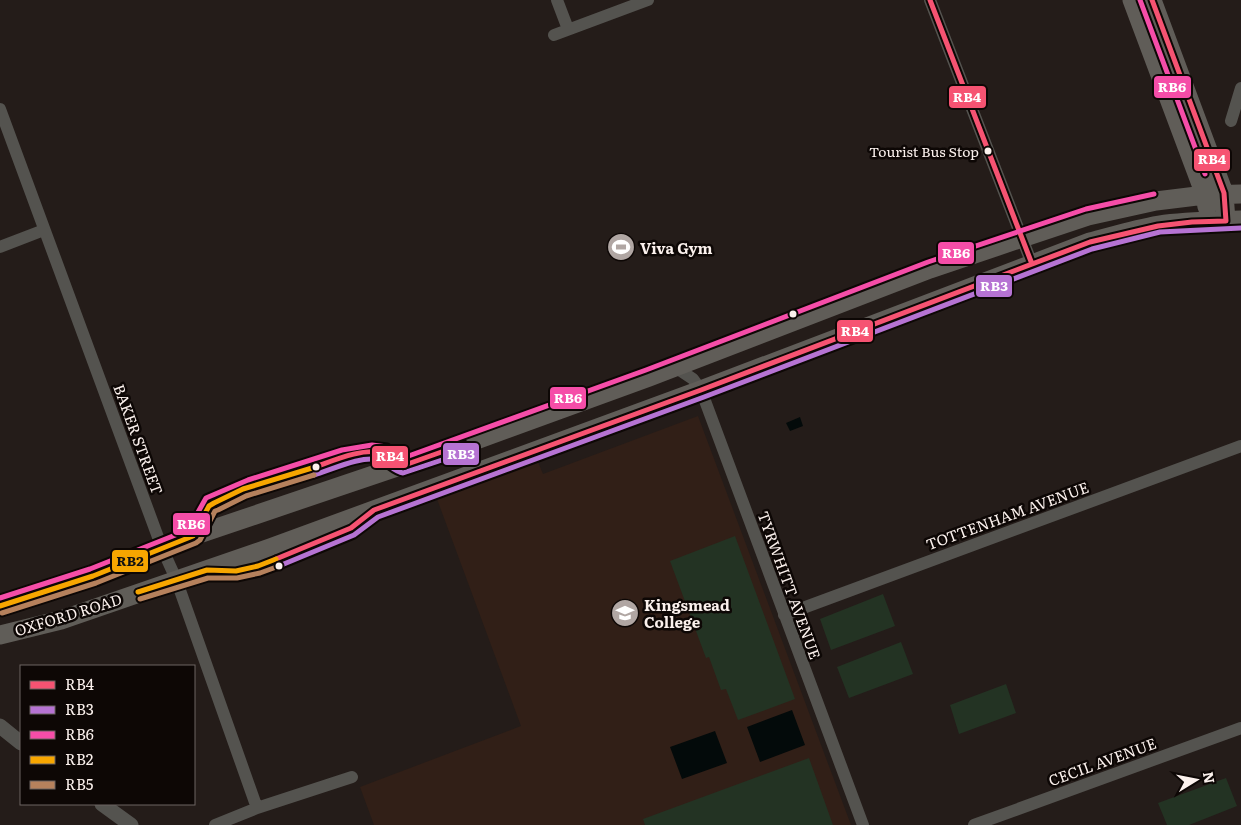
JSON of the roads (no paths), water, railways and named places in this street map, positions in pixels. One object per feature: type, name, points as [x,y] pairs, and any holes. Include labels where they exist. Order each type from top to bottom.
[{"type":"main road","points":[[1132,0],[1205,195],[1226,220]]},
{"type":"main road","points":[[1152,0],[1233,194],[1226,220]]},
{"type":"main road","name":"OXFORD ROAD","points":[[0,606],[84,579],[193,536],[465,444],[675,367],[930,269],[1022,238],[1088,216],[1156,201],[1205,195],[1233,194]]},
{"type":"main road","name":"OXFORD ROAD","points":[[0,635],[61,620],[279,545],[701,390],[1090,242],[1159,225],[1226,220]]},
{"type":"street","points":[[557,0],[568,29]]},
{"type":"street","points":[[554,35],[648,0]]},
{"type":"street","points":[[930,0],[1032,264]]},
{"type":"street","points":[[1231,121],[1241,88]]},
{"type":"street","name":"BAKER STREET","points":[[0,109],[162,548],[176,579],[257,808]]},
{"type":"street","points":[[0,247],[44,230]]},
{"type":"street","name":"TYRWHITT AVENUE","points":[[675,367],[693,379],[701,390],[862,825]]},
{"type":"street","name":"TOTTENHAM AVENUE","points":[[784,615],[1241,446]]},
{"type":"street","points":[[0,726],[20,742]]},
{"type":"street","name":"CECIL AVENUE","points":[[974,825],[1241,728]]},
{"type":"street","points":[[215,825],[257,808],[352,777]]},
{"type":"street","points":[[103,805],[131,825]]},
{"type":"place","name":"Tourist Bus Stop","points":[[988,151]]},
{"type":"place","name":"Viva Gym","points":[[621,247]]},
{"type":"place","name":"Kingsmead College","points":[[625,613]]}]
